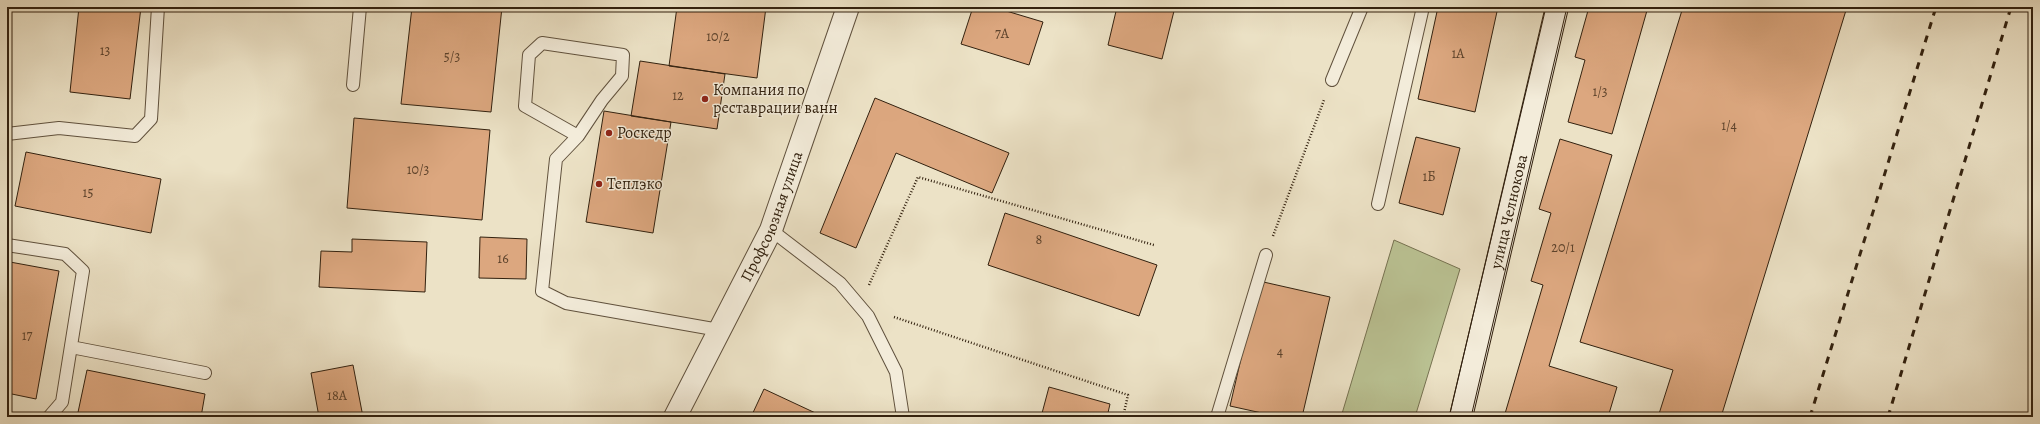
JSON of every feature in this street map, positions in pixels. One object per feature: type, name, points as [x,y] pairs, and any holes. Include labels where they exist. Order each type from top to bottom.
[{"type":"street","name":"Профсоюзная улица","points":[[675,417],[771,230],[848,7]]},
{"type":"street","name":"улица Челнокова","points":[[1461,417],[1557,7]]},
{"type":"lane","points":[[7,134],[59,128],[135,136],[150,120],[158,7]]},
{"type":"lane","points":[[353,85],[360,7]]},
{"type":"lane","points":[[1332,80],[1362,7]]},
{"type":"lane","points":[[1378,204],[1423,7]]},
{"type":"lane","points":[[578,136],[525,106],[529,55],[542,43],[623,55],[622,76],[602,100],[578,136],[556,159],[542,291],[566,303],[719,330]]},
{"type":"lane","points":[[771,230],[840,283],[868,316],[896,372],[903,417]]},
{"type":"lane","points":[[7,245],[65,254],[83,271],[62,402],[49,417]]},
{"type":"lane","points":[[1217,417],[1266,255]]},
{"type":"lane","points":[[71,347],[204,373]]},
{"type":"path","points":[[1266,255],[1332,80]]},
{"type":"path","points":[[1123,417],[1128,395],[860,306],[918,177],[1154,246]]},
{"type":"green space","points":[[1394,240],[1460,269],[1415,417],[1341,417]]},
{"type":"building","points":[[79,7],[141,7],[130,99],[70,92]]},
{"type":"building","points":[[412,7],[502,7],[491,112],[401,104]]},
{"type":"building","points":[[677,7],[766,7],[757,78],[669,66]]},
{"type":"building","points":[[973,7],[993,7],[1043,22],[1029,65],[961,44]]},
{"type":"building","points":[[1117,7],[1175,7],[1162,59],[1108,45]]},
{"type":"building","points":[[1438,7],[1498,7],[1475,112],[1418,99]]},
{"type":"building","points":[[1589,7],[1648,7],[1612,134],[1568,122],[1585,60],[1575,57]]},
{"type":"building","points":[[1683,7],[1847,7],[1721,417],[1658,417],[1673,370],[1580,342]]},
{"type":"building","points":[[640,61],[725,74],[717,129],[631,116]]},
{"type":"building","points":[[875,98],[1009,153],[992,193],[896,153],[856,248],[820,233]]},
{"type":"building","points":[[604,111],[671,122],[653,233],[586,222]]},
{"type":"building","points":[[354,118],[490,130],[482,220],[347,208]]},
{"type":"building","points":[[1416,137],[1460,148],[1443,215],[1399,203]]},
{"type":"building","points":[[1560,139],[1612,155],[1549,366],[1617,387],[1608,417],[1504,417],[1543,285],[1531,281],[1551,213],[1539,209]]},
{"type":"building","points":[[26,152],[161,179],[151,233],[15,206]]},
{"type":"building","points":[[1005,213],[1157,265],[1139,316],[988,265]]},
{"type":"building","points":[[480,237],[527,239],[526,279],[479,278]]},
{"type":"building","points":[[352,239],[427,242],[425,292],[319,287],[321,251],[352,252]]},
{"type":"building","points":[[10,262],[59,271],[36,399],[7,393],[7,277]]},
{"type":"building","points":[[1259,281],[1330,297],[1302,417],[1280,417],[1230,406]]},
{"type":"building","points":[[353,365],[363,417],[319,417],[311,373]]},
{"type":"building","points":[[87,370],[205,394],[201,417],[77,417]]},
{"type":"building","points":[[1049,387],[1110,404],[1107,417],[1041,417]]},
{"type":"building","points":[[764,389],[824,417],[751,417]]},
{"type":"tram line","points":[[1449,417],[1546,7]]},
{"type":"tram line","points":[[1471,417],[1567,7]]},
{"type":"railway","points":[[1810,417],[1936,7]]},
{"type":"railway","points":[[1888,417],[2011,7]]},
{"type":"place","name":"Компания по реставрации ванн","points":[[705,99]]},
{"type":"place","name":"Роскедр","points":[[609,133]]},
{"type":"place","name":"Теплэко","points":[[599,184]]}]
